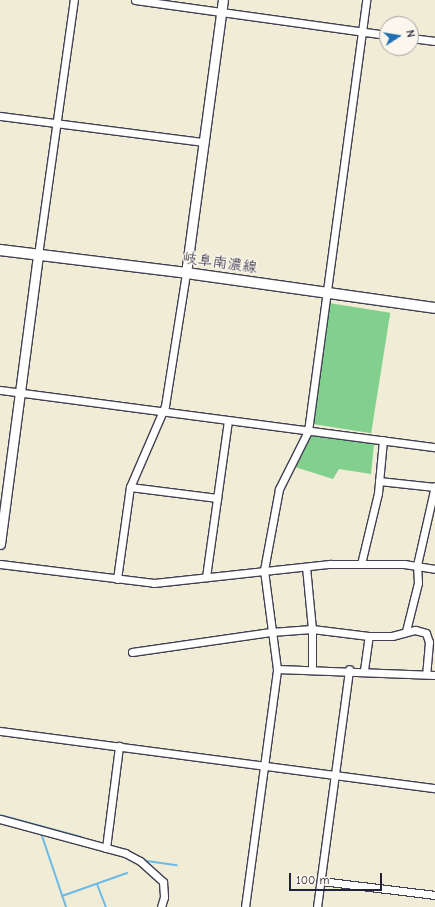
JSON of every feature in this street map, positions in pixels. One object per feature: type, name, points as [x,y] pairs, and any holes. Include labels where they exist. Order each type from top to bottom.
[{"type":"main road","name":"岐阜南濃線","points":[[0,250],[186,273],[326,294],[435,308]]},
{"type":"street","points":[[0,544],[38,255],[74,0]]},
{"type":"street","points":[[135,0],[379,34]]},
{"type":"street","points":[[117,579],[130,487],[163,412],[186,273],[222,0]]},
{"type":"street","points":[[245,907],[277,669],[264,570],[279,489],[308,431],[366,0]]},
{"type":"street","points":[[419,39],[435,42]]},
{"type":"street","points":[[0,116],[204,142]]},
{"type":"street","points":[[0,390],[435,447]]},
{"type":"street","points":[[206,577],[228,420]]},
{"type":"street","points":[[361,564],[379,481],[383,440]]},
{"type":"street","points":[[379,481],[435,487],[417,565],[418,583],[406,631]]},
{"type":"street","points":[[130,487],[217,498]]},
{"type":"street","points":[[0,564],[154,583],[330,564],[417,565],[435,569]]},
{"type":"street","points":[[306,567],[312,630],[312,669]]},
{"type":"street","points":[[132,652],[271,632],[312,630],[369,636],[392,636],[406,631],[426,633],[429,642],[426,674]]},
{"type":"street","points":[[364,670],[369,636]]},
{"type":"street","points":[[277,669],[349,669],[435,675]]},
{"type":"street","points":[[317,907],[349,669]]},
{"type":"street","points":[[0,731],[435,788]]},
{"type":"street","points":[[106,848],[120,746]]},
{"type":"street","points":[[0,820],[106,848],[140,861],[155,873],[165,888],[161,907]]},
{"type":"street","points":[[321,880],[435,895]]},
{"type":"green space","points":[[329,303],[390,313],[371,433],[310,423]]},
{"type":"green space","points":[[308,434],[374,444],[371,474],[339,469],[333,479],[295,467]]},
{"type":"waterway","points":[[0,815],[81,837]]},
{"type":"waterway","points":[[41,833],[66,907]]},
{"type":"waterway","points":[[112,846],[128,851],[147,861],[177,865]]},
{"type":"waterway","points":[[62,896],[127,873]]},
{"type":"waterway","points":[[97,884],[106,907]]}]
